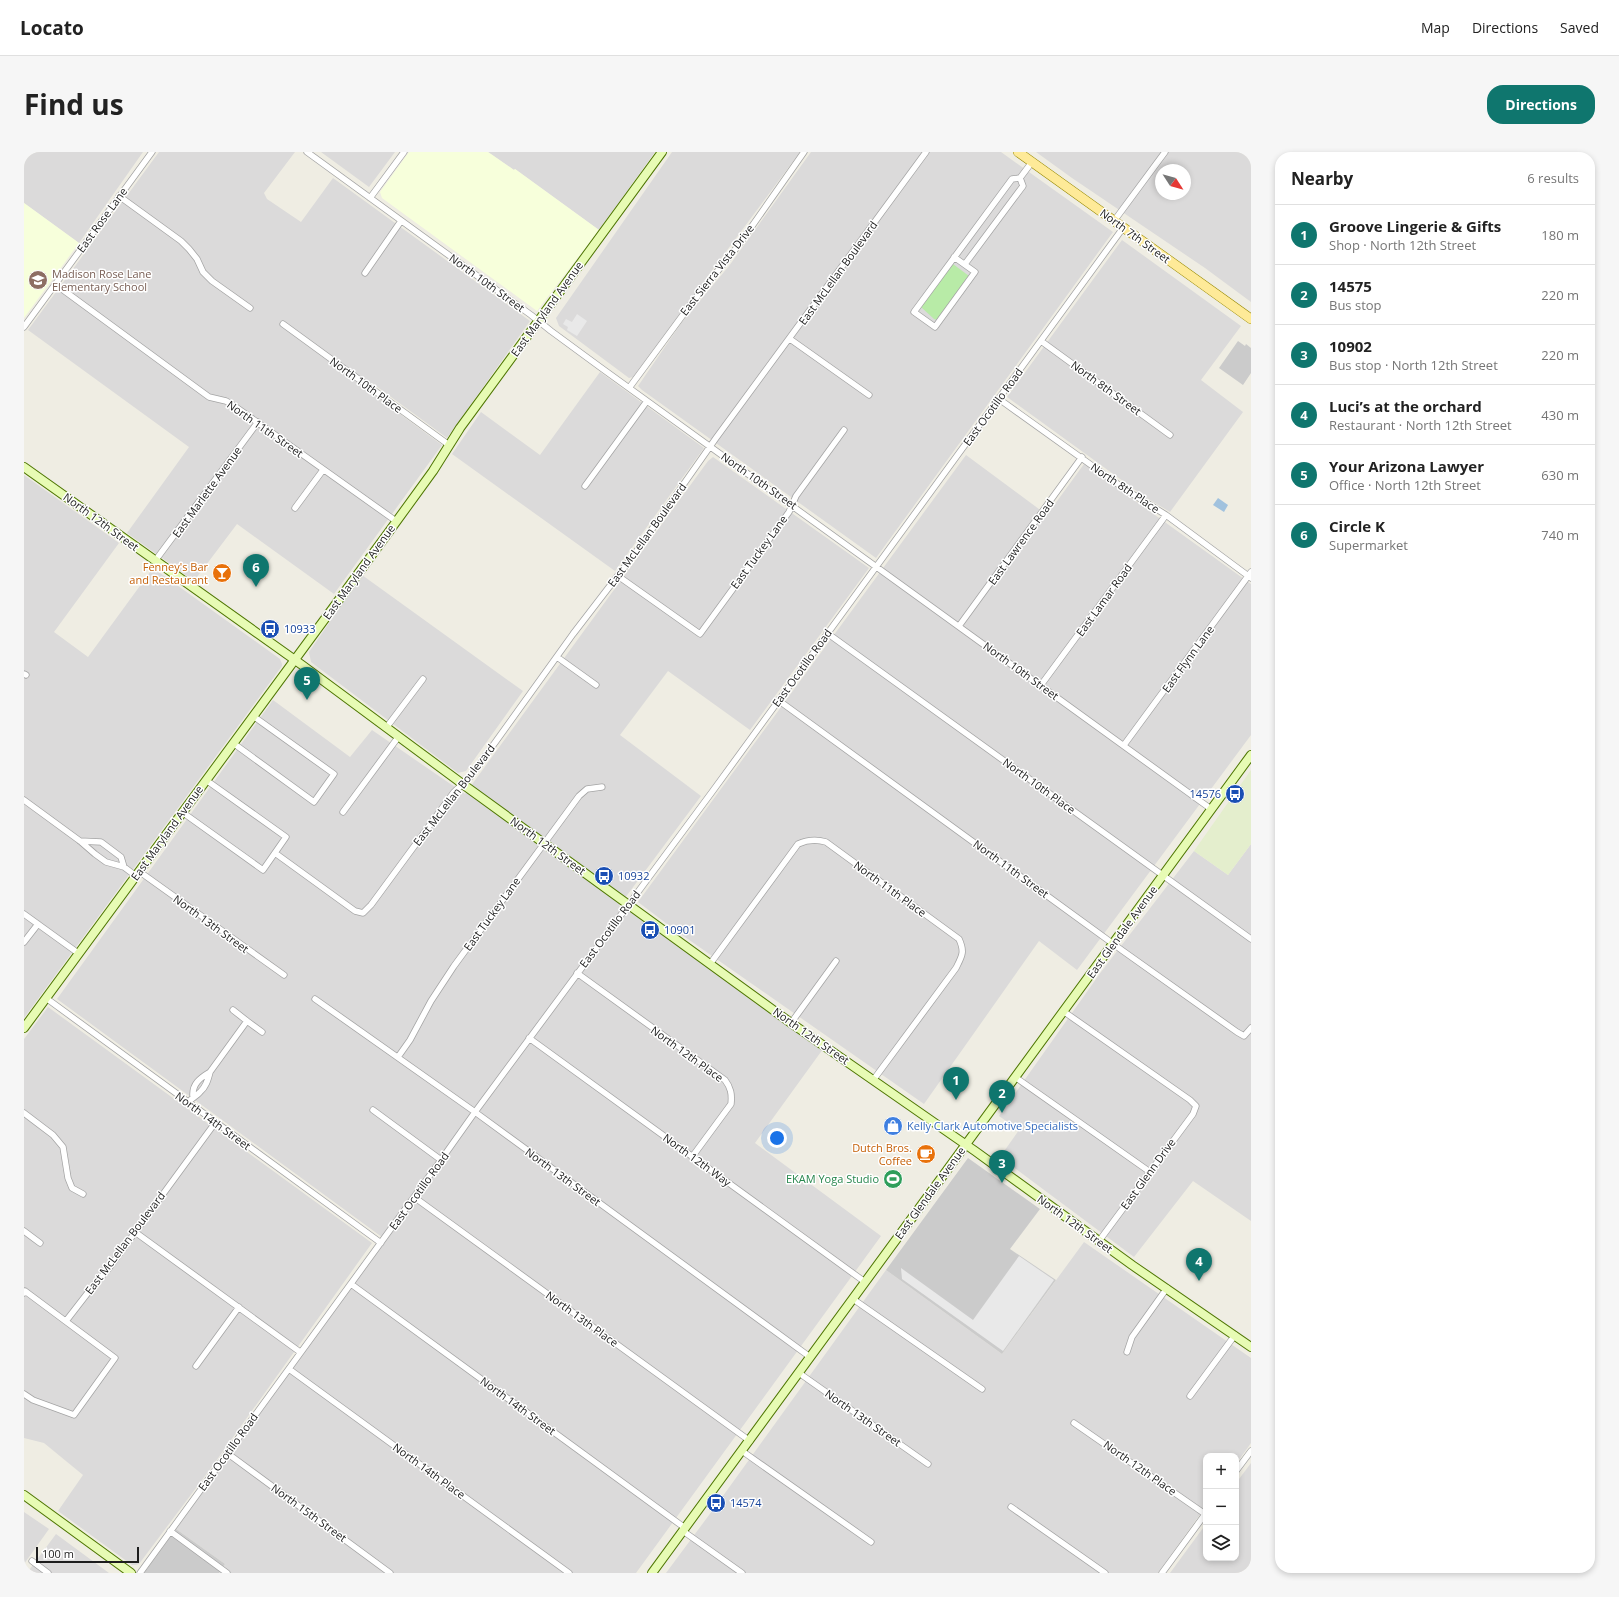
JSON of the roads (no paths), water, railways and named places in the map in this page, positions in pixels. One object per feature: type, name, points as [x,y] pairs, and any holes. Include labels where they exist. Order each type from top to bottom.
[{"type":"main road","name":"North 7th Street","points":[[1018,152],[1251,319]]},
{"type":"street","name":"East Rose Lane","points":[[24,327],[152,152]]},
{"type":"street","name":"North 10th Street","points":[[307,152],[629,388],[792,504],[1211,809]]},
{"type":"street","points":[[370,198],[404,152]]},
{"type":"street","name":"East Maryland Avenue","points":[[24,1027],[138,874],[396,521],[538,321],[662,152]]},
{"type":"street","name":"East Sierra Vista Drive","points":[[629,388],[694,300],[738,246],[804,152]]},
{"type":"street","name":"East McLellan Boulevard","points":[[274,853],[355,911],[363,913],[371,905],[454,792],[471,776],[926,152]]},
{"type":"street","points":[[1114,221],[1165,152]]},
{"type":"street","points":[[954,257],[975,272],[935,327],[914,312],[954,257],[1012,179],[1020,178],[1032,162]]},
{"type":"street","points":[[965,264],[1023,186],[1020,178]]},
{"type":"street","points":[[119,196],[182,242],[197,259],[203,272],[212,281],[250,308]]},
{"type":"street","points":[[364,273],[401,221]]},
{"type":"street","name":"East Ocotillo Road","points":[[140,1573],[529,1038],[629,904],[1124,228]]},
{"type":"street","name":"North 11th Street","points":[[55,284],[209,397],[226,401],[258,422],[396,521]]},
{"type":"street","name":"North 10th Place","points":[[282,324],[449,445]]},
{"type":"street","points":[[790,339],[869,395]]},
{"type":"street","name":"North 8th Street","points":[[1041,341],[1170,435]]},
{"type":"street","name":"North 8th Place","points":[[999,399],[1126,490],[1166,515],[1250,575]]},
{"type":"street","points":[[585,486],[647,401]]},
{"type":"street","name":"East Marlette Avenue","points":[[156,561],[258,422]]},
{"type":"street","name":"East Tuckey Lane","points":[[618,576],[700,634],[789,512],[796,496],[844,430]]},
{"type":"street","name":"East Lawrence Road","points":[[959,626],[1082,458]]},
{"type":"street","name":"North 12th Street","points":[[24,467],[399,736],[462,784],[791,1023],[874,1079],[1099,1241],[1251,1347]]},
{"type":"street","points":[[295,508],[323,470]]},
{"type":"street","name":"East Lamar Road","points":[[1041,685],[1166,515]]},
{"type":"street","name":"East Flynn Lane","points":[[1124,746],[1250,575]]},
{"type":"street","name":"North 10th Place","points":[[827,633],[1251,939]]},
{"type":"street","points":[[557,657],[596,685]]},
{"type":"street","points":[[386,728],[423,679]]},
{"type":"street","name":"North 11th Street","points":[[778,700],[1148,969],[1244,1036],[1251,1028]]},
{"type":"street","points":[[233,743],[314,802],[334,774],[253,716]]},
{"type":"street","points":[[343,812],[399,736]]},
{"type":"street","name":"East Glendale Avenue","points":[[652,1573],[1251,754]]},
{"type":"street","points":[[182,812],[263,870],[286,837],[206,780]]},
{"type":"street","name":"East Tuckey Lane","points":[[398,1057],[410,1040],[431,1001],[454,966],[579,796],[587,789],[602,787]]},
{"type":"street","name":"North 13th Street","points":[[24,800],[80,841],[94,854],[106,862],[124,867],[138,874],[284,975]]},
{"type":"street","name":"North 11th Place","points":[[710,964],[798,844],[804,841],[820,840],[832,847],[959,939],[963,948],[962,955],[956,968],[874,1079]]},
{"type":"street","name":"North 13th Street","points":[[80,841],[101,842],[121,857],[124,867]]},
{"type":"street","points":[[24,914],[78,954]]},
{"type":"street","points":[[24,942],[38,924]]},
{"type":"street","points":[[791,1023],[836,961]]},
{"type":"street","name":"North 12th Place","points":[[577,973],[725,1080],[729,1085],[732,1094],[731,1104],[692,1157]]},
{"type":"street","name":"North 14th Street","points":[[46,998],[381,1243]]},
{"type":"street","name":"North 13th Street","points":[[315,999],[475,1112],[810,1357]]},
{"type":"street","points":[[232,1010],[262,1032]]},
{"type":"street","name":"East Glenn Drive","points":[[1064,1011],[1190,1100],[1196,1106],[1193,1114],[1099,1241]]},
{"type":"street","points":[[188,1103],[193,1096],[200,1093],[208,1082],[210,1072],[247,1021]]},
{"type":"street","name":"North 12th Way","points":[[529,1038],[865,1282]]},
{"type":"street","points":[[193,1096],[192,1089],[201,1077],[210,1072]]},
{"type":"street","points":[[1015,1077],[1150,1172]]},
{"type":"street","points":[[198,1082],[204,1087]]},
{"type":"street","points":[[373,1110],[441,1160]]},
{"type":"street","points":[[24,1113],[53,1135],[63,1147],[68,1178],[72,1188],[82,1194]]},
{"type":"street","name":"East McLellan Boulevard","points":[[66,1321],[109,1268],[215,1123]]},
{"type":"street","name":"North 13th Place","points":[[414,1197],[750,1441]]},
{"type":"street","points":[[24,1232],[40,1243]]},
{"type":"street","points":[[135,1232],[300,1352]]},
{"type":"street","name":"North 14th Street","points":[[351,1284],[742,1573]]},
{"type":"street","points":[[1127,1352],[1132,1337],[1167,1288]]},
{"type":"street","points":[[24,1293],[25,1291],[115,1358],[74,1416],[33,1400],[24,1394]]},
{"type":"street","points":[[853,1299],[982,1389]]},
{"type":"street","points":[[196,1366],[239,1307]]},
{"type":"street","points":[[1190,1396],[1234,1335]]},
{"type":"street","name":"North 14th Place","points":[[289,1369],[569,1573]]},
{"type":"street","name":"North 13th Street","points":[[799,1373],[928,1464]]},
{"type":"street","name":"North 12th Place","points":[[1074,1423],[1203,1511]]},
{"type":"street","points":[[742,1451],[871,1542]]},
{"type":"street","points":[[1239,1467],[1251,1451]]},
{"type":"street","name":"North 15th Street","points":[[227,1453],[390,1573]]},
{"type":"street","points":[[24,1495],[131,1573]]},
{"type":"street","points":[[1011,1507],[1105,1573]]},
{"type":"street","points":[[1162,1573],[1203,1517]]},
{"type":"street","points":[[170,1531],[227,1573]]},
{"type":"street","points":[[32,1561],[48,1573]]},
{"type":"water","points":[[1218,498],[1228,505],[1224,512],[1213,505]]},
{"type":"place","name":"Madison Rose Lane Elementary School","points":[[38,280]]},
{"type":"place","name":"Fenney's Bar and Restaurant","points":[[222,573]]},
{"type":"place","name":"Circle K","points":[[256,587]]},
{"type":"place","name":"10933","points":[[270,629]]},
{"type":"place","name":"Your Arizona Lawyer","points":[[307,700]]},
{"type":"place","name":"14576","points":[[1235,794]]},
{"type":"place","name":"10932","points":[[604,876]]},
{"type":"place","name":"10901","points":[[650,930]]},
{"type":"place","name":"Groove Lingerie & Gifts","points":[[956,1100]]},
{"type":"place","name":"14575","points":[[1002,1113]]},
{"type":"place","name":"Kelly Clark Automotive Specialists","points":[[893,1126]]},
{"type":"place","name":"Dutch Bros. Coffee","points":[[926,1154]]},
{"type":"place","name":"EKAM Yoga Studio","points":[[893,1179]]},
{"type":"place","name":"10902","points":[[1002,1183]]},
{"type":"place","name":"Luci’s at the orchard","points":[[1199,1281]]},
{"type":"place","name":"14574","points":[[716,1503]]}]
